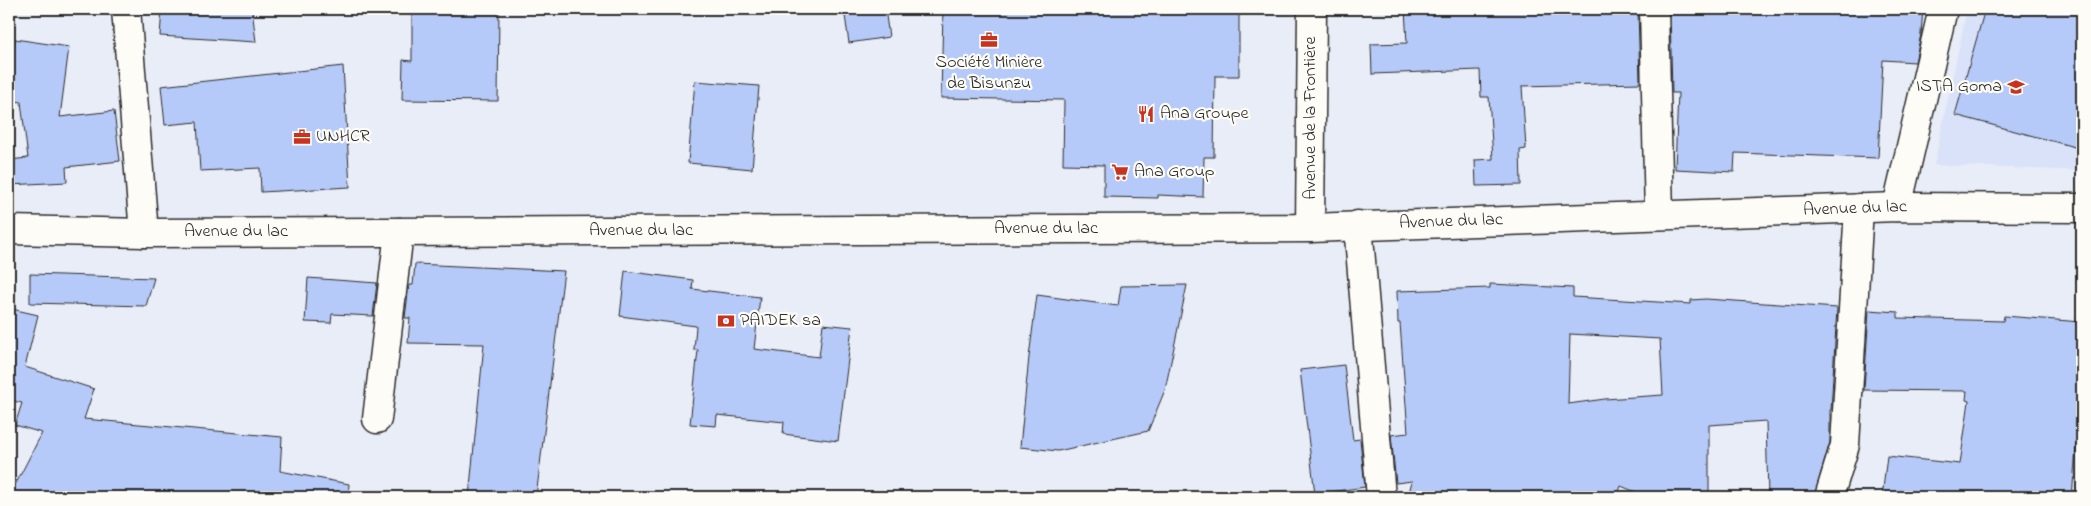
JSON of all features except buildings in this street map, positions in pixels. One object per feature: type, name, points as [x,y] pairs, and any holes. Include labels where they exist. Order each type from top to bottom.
[{"type":"main road","points":[[126,9],[144,233]]},
{"type":"main road","name":"Avenue de la Frontière","points":[[1310,228],[1312,9]]},
{"type":"main road","points":[[1654,9],[1659,215]]},
{"type":"main road","points":[[1897,207],[1943,9]]},
{"type":"main road","name":"Avenue du lac","points":[[9,230],[144,233],[1310,228],[1897,207],[2082,208]]},
{"type":"main road","points":[[1829,497],[1845,445],[1859,208]]},
{"type":"main road","points":[[1358,226],[1381,497]]},
{"type":"main road","points":[[377,419],[399,232]]},
{"type":"shaded area","name":"ISTA Goma","points":[[1967,9],[2082,9],[2082,171],[1934,165]]},
{"type":"place","name":"Société Minière de Bisunzu","points":[[989,40]]},
{"type":"place","name":"ISTA Goma","points":[[2016,87]]},
{"type":"place","name":"Ana Groupe","points":[[1146,114]]},
{"type":"place","name":"UNHCR","points":[[302,137]]},
{"type":"place","name":"Ana Group","points":[[1120,172]]},
{"type":"place","name":"PAIDEK sa","points":[[726,321]]}]
